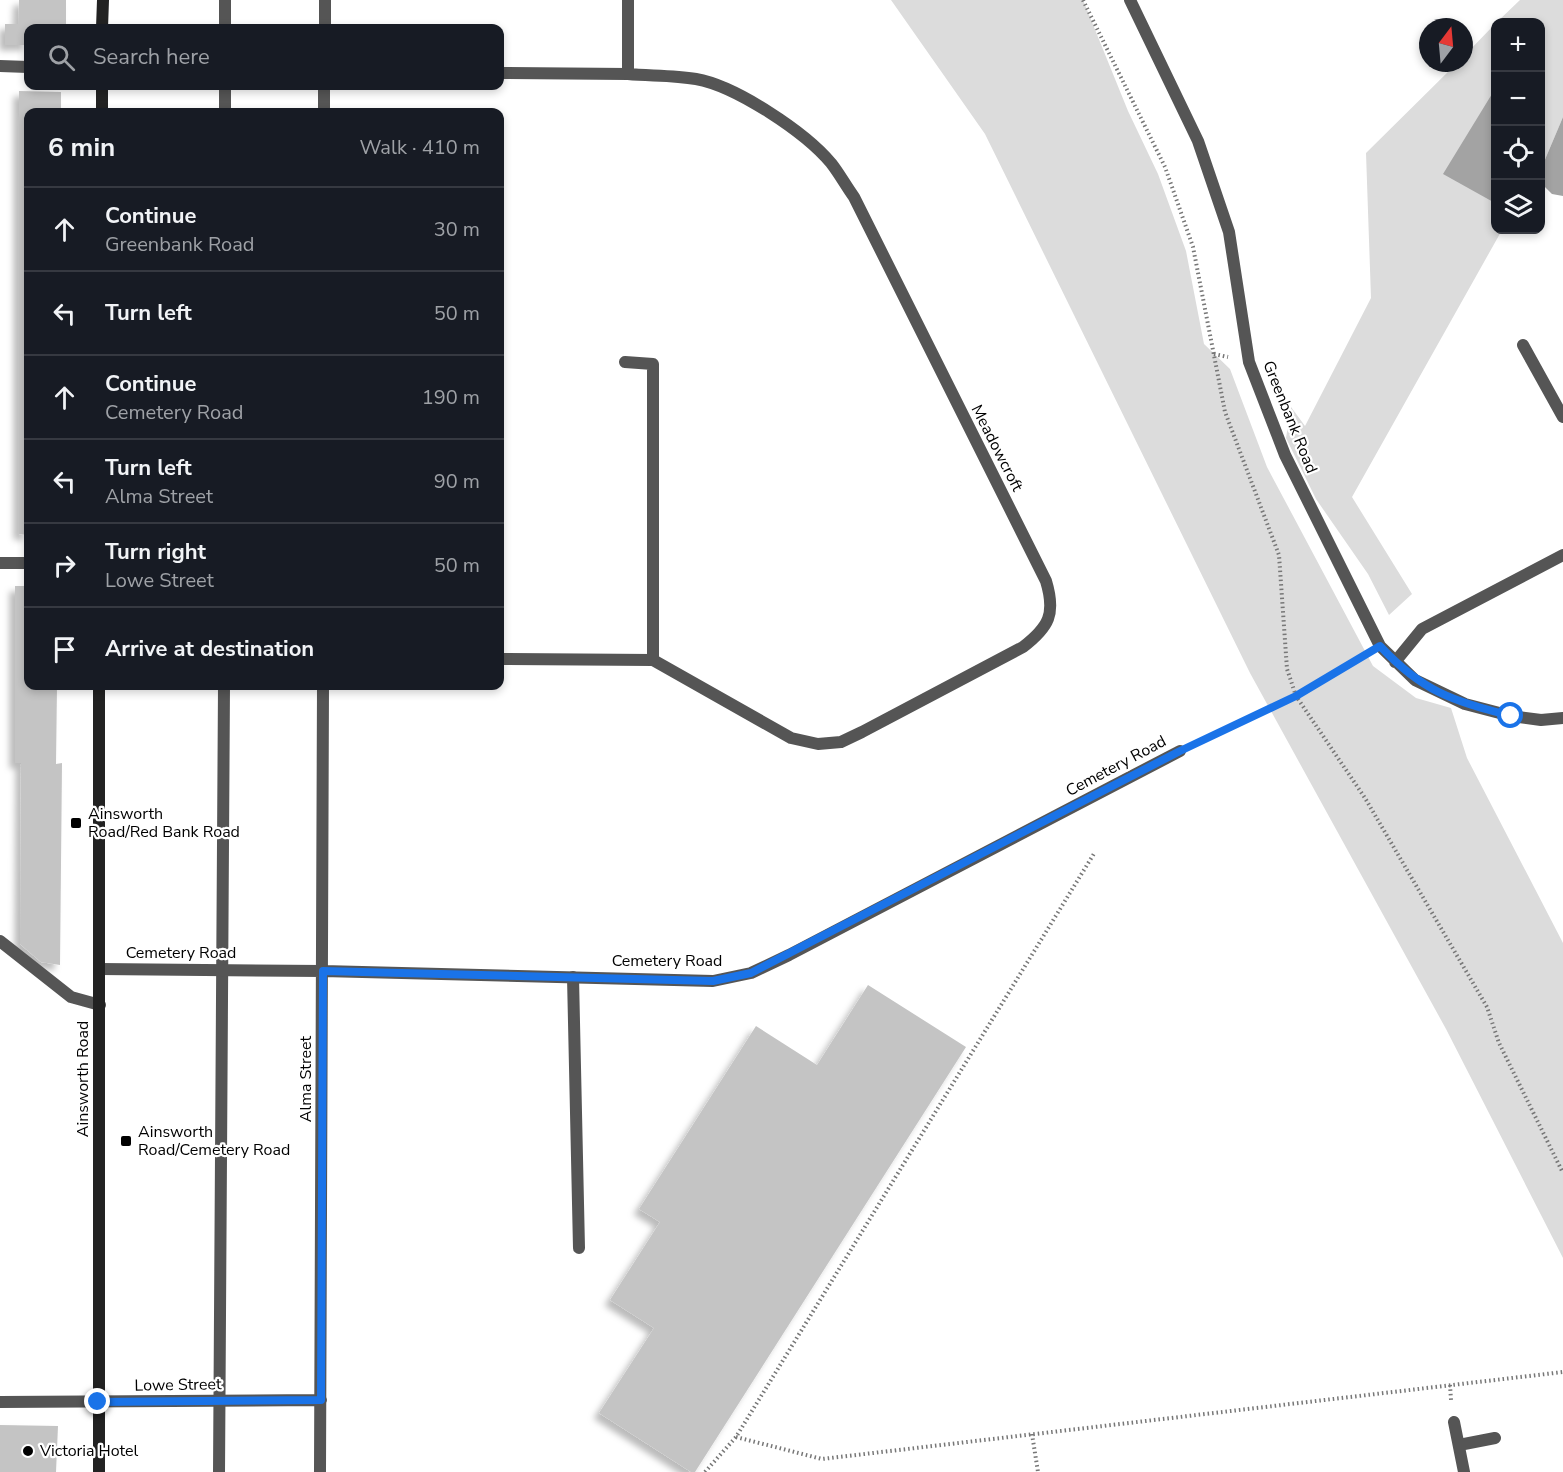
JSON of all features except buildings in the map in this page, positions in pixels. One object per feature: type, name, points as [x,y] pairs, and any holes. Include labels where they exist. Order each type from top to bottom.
[{"type":"main road","points":[[102,24],[103,0]]},
{"type":"main road","points":[[102,90],[102,108]]},
{"type":"main road","name":"Ainsworth Road","points":[[99,690],[99,1472]]},
{"type":"street","points":[[225,0],[225,24]]},
{"type":"street","points":[[324,24],[325,0]]},
{"type":"street","points":[[628,0],[628,74]]},
{"type":"street","name":"Greenbank Road","points":[[1130,0],[1198,141],[1229,232],[1249,362],[1285,455],[1380,646],[1415,680],[1465,704],[1511,716],[1541,720],[1563,718]]},
{"type":"street","points":[[0,66],[24,67]]},
{"type":"street","name":"Meadowcroft","points":[[504,73],[628,74],[695,79],[722,86],[747,97],[813,146],[831,163],[864,219],[1046,582],[1052,600],[1049,619],[1040,635],[1023,647],[841,742],[818,744],[791,738],[653,660],[504,659]]},
{"type":"street","points":[[225,90],[225,108]]},
{"type":"street","points":[[324,90],[324,108]]},
{"type":"street","points":[[1523,345],[1563,417]]},
{"type":"street","points":[[625,362],[653,364],[653,660]]},
{"type":"street","points":[[1395,662],[1422,629],[1563,555]]},
{"type":"street","points":[[0,563],[24,563]]},
{"type":"street","points":[[219,1472],[224,690]]},
{"type":"street","name":"Alma Street","points":[[320,1472],[323,690]]},
{"type":"street","name":"Cemetery Road","points":[[100,969],[323,971],[713,981],[751,973],[1180,751]]},
{"type":"street","points":[[0,941],[71,997],[100,1005]]},
{"type":"street","points":[[573,977],[579,1248]]},
{"type":"street","name":"Lowe Street","points":[[0,1402],[321,1400]]},
{"type":"street","points":[[1454,1422],[1464,1472]]},
{"type":"street","points":[[1459,1445],[1495,1438]]},
{"type":"path","points":[[1083,0],[1165,167],[1193,247],[1225,412],[1279,555],[1287,669],[1296,696],[1365,798],[1487,1007],[1499,1043],[1563,1173]]},
{"type":"path","points":[[1180,751],[1296,696],[1380,646]]},
{"type":"path","points":[[705,1472],[736,1437],[1095,852]]},
{"type":"path","points":[[736,1437],[822,1459],[1563,1372]]},
{"type":"path","points":[[1032,1434],[1038,1472]]},
{"type":"shaded area","points":[[891,0],[1083,0],[1128,111],[1158,174],[1186,251],[1204,344],[1230,369],[1267,467],[1373,666],[1416,698],[1451,708],[1467,758],[1563,943],[1563,1258],[1446,1029],[1250,673],[985,134]]},
{"type":"shaded area","points":[[1520,0],[1563,0],[1563,117],[1545,160],[1545,18],[1501,18]]},
{"type":"shaded area","points":[[1491,28],[1491,234],[1500,234],[1352,497],[1412,594],[1389,615],[1368,574],[1316,499],[1286,438],[1291,407],[1305,426],[1371,298],[1366,153],[1448,72],[1473,72],[1473,47]]},
{"type":"shaded area","points":[[1491,96],[1491,201],[1443,174]]},
{"type":"shaded area","points":[[1563,117],[1563,196],[1552,194],[1545,187],[1545,160]]},
{"type":"place","name":"Ainsworth Road/Red Bank Road","points":[[76,823]]},
{"type":"place","name":"Ainsworth Road/Cemetery Road","points":[[126,1141]]},
{"type":"place","name":"Victoria Hotel","points":[[28,1451]]},
{"type":"route","points":[[98,1402],[321,1400],[323,971],[713,981],[751,973],[1180,751],[1296,696],[1380,646],[1415,680],[1436,692],[1465,704],[1511,716]]}]
